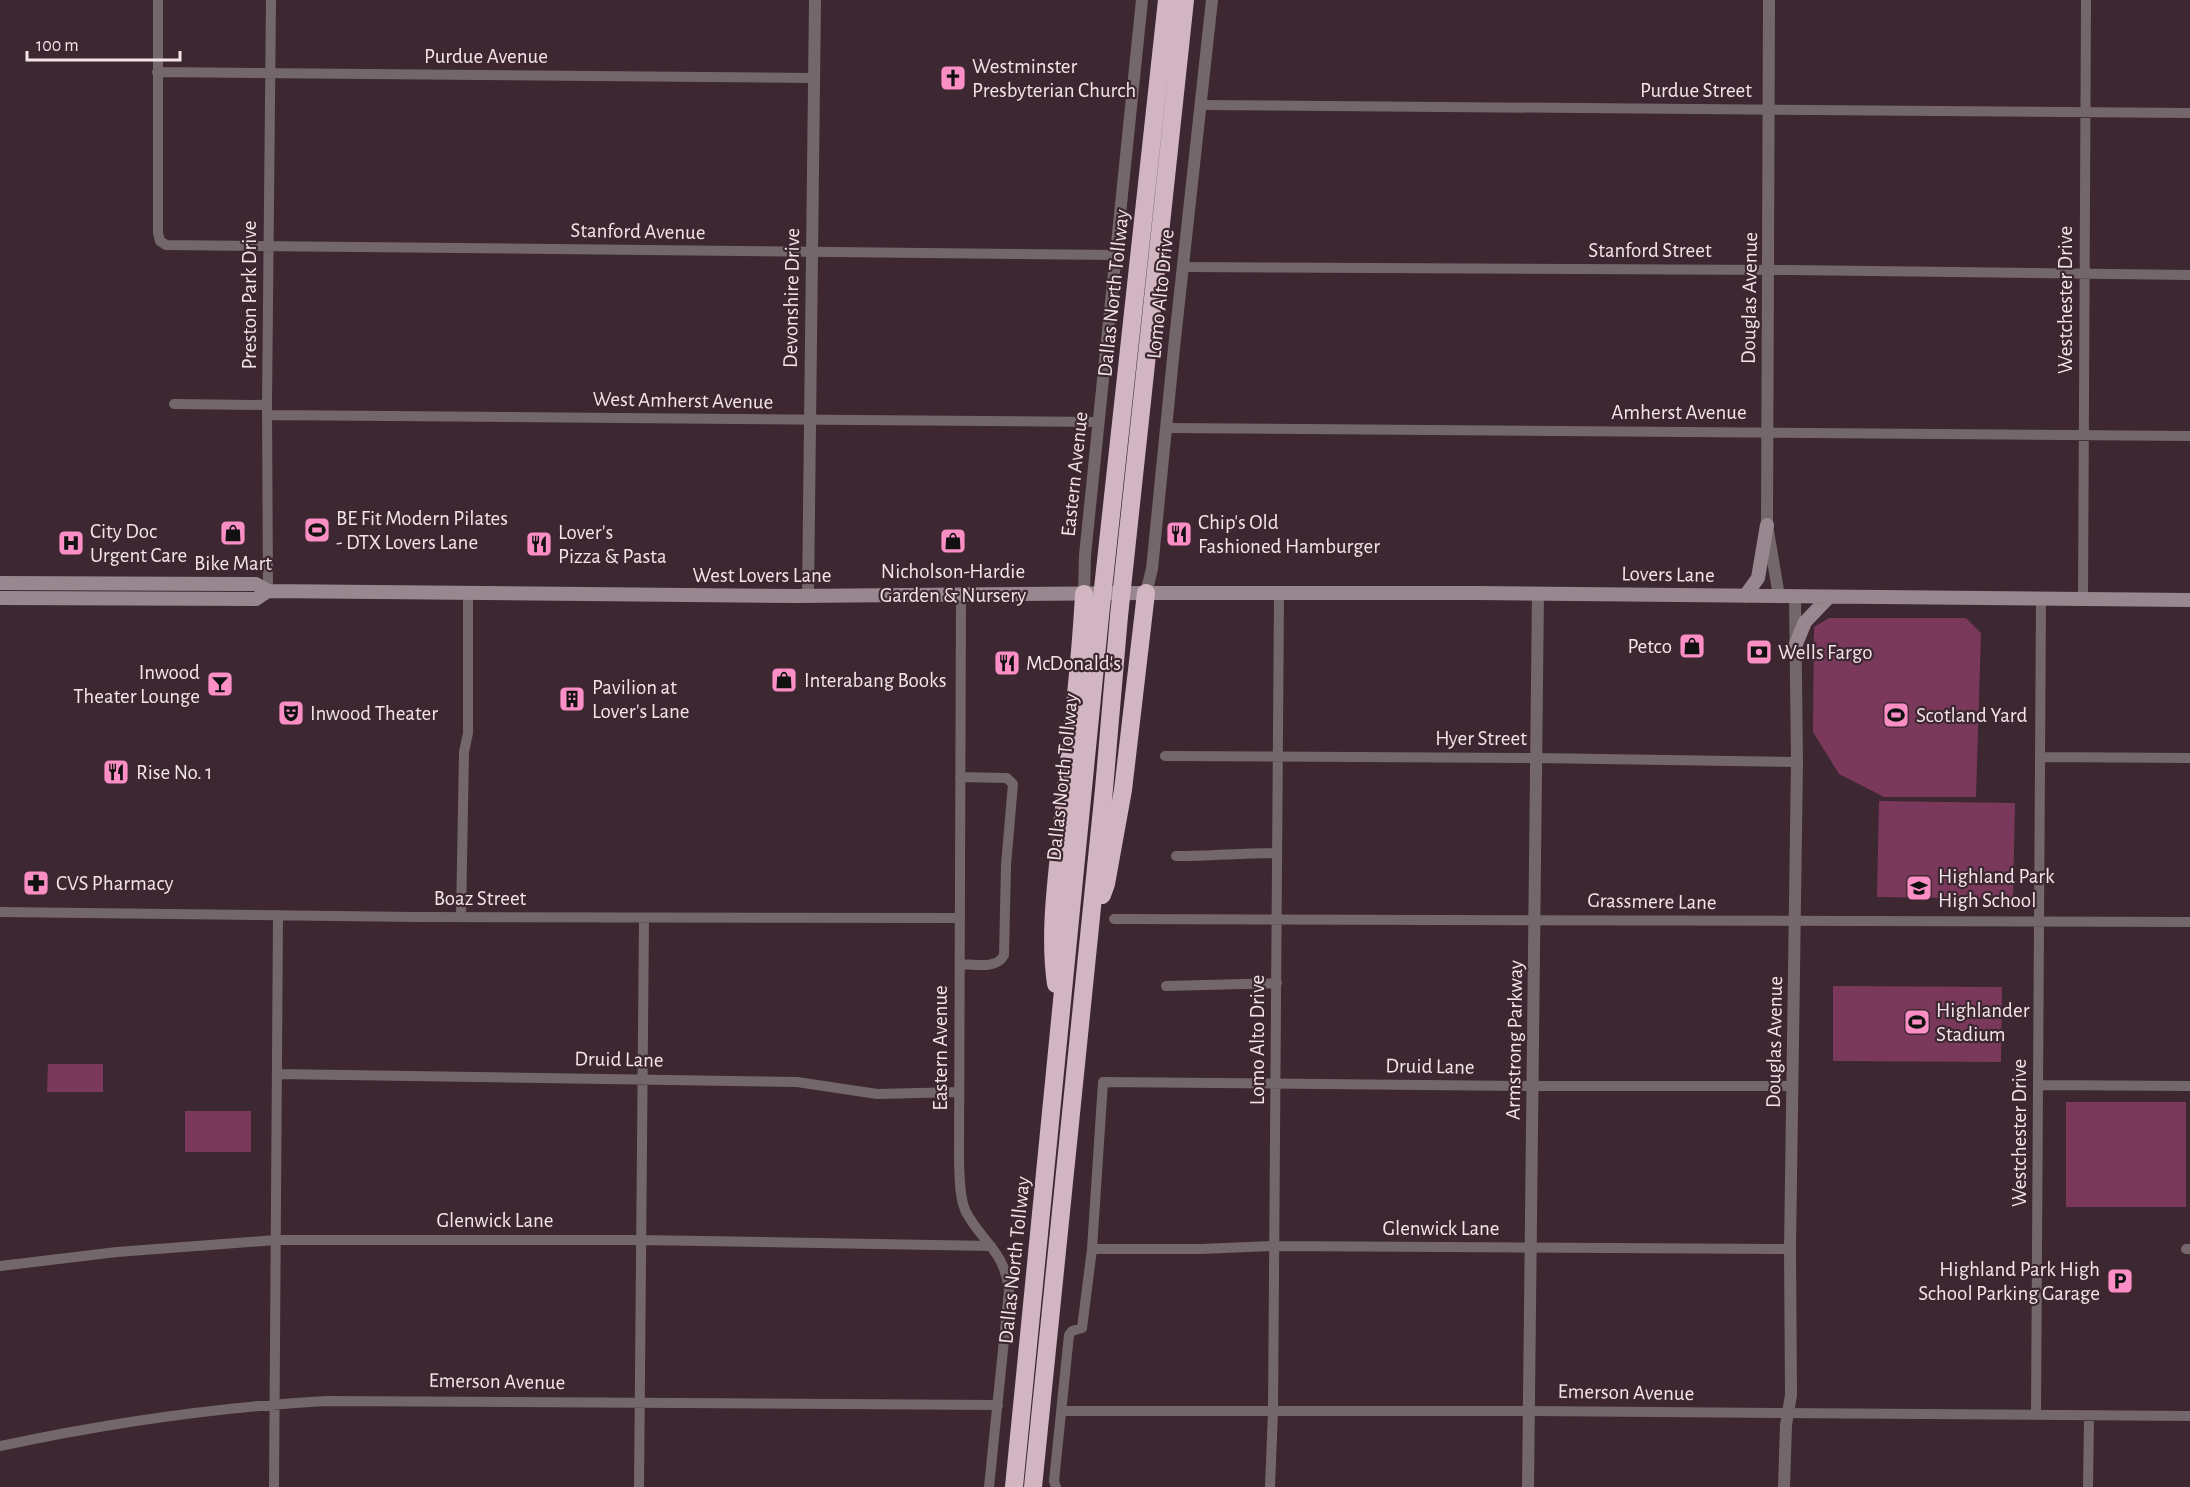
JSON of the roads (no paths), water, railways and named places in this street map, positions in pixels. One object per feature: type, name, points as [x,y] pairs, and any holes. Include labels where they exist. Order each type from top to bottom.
[{"type":"highway","name":"Dallas North Tollway","points":[[1014,1487],[1100,616],[1167,0]]},
{"type":"highway","name":"Dallas North Tollway","points":[[1033,1487],[1104,789],[1119,616],[1185,0]]},
{"type":"highway","points":[[1090,927],[1106,884],[1123,789],[1146,593]]},
{"type":"highway","points":[[1061,1017],[1054,970],[1055,901],[1084,594]]},
{"type":"main road","points":[[1745,596],[1758,578],[1767,525]]},
{"type":"main road","name":"West Lovers Lane","points":[[0,583],[256,584],[268,591],[808,596],[1146,593]]},
{"type":"main road","points":[[98,584],[106,599]]},
{"type":"main road","name":"West Lovers Lane","points":[[0,598],[255,599],[268,591]]},
{"type":"main road","name":"Lovers Lane","points":[[1146,593],[1538,593],[2190,600]]},
{"type":"main road","points":[[1796,644],[1805,622],[1828,597]]},
{"type":"street","points":[[157,72],[158,0]]},
{"type":"street","name":"Preston Park Drive","points":[[268,591],[271,0]]},
{"type":"street","name":"Devonshire Drive","points":[[808,596],[815,0]]},
{"type":"street","name":"Eastern Avenue","points":[[1084,594],[1085,555],[1142,0]]},
{"type":"street","name":"Lomo Alto Drive","points":[[1146,593],[1152,569],[1182,267],[1212,0]]},
{"type":"street","name":"Douglas Avenue","points":[[1769,0],[1767,525],[1779,596]]},
{"type":"street","name":"Westchester Drive","points":[[2083,599],[2086,0]]},
{"type":"street","name":"Purdue Avenue","points":[[157,72],[814,78]]},
{"type":"street","name":"Stanford Avenue","points":[[157,72],[158,233],[160,241],[166,245],[1117,255]]},
{"type":"street","name":"Purdue Street","points":[[1201,105],[2190,113]]},
{"type":"street","name":"Stanford Street","points":[[1182,267],[2190,275]]},
{"type":"street","name":"West Amherst Avenue","points":[[174,404],[268,410],[809,421],[1099,422]]},
{"type":"street","name":"Amherst Avenue","points":[[1167,428],[2190,436]]},
{"type":"street","points":[[461,917],[464,752],[468,733],[468,592]]},
{"type":"street","name":"Armstrong Parkway","points":[[1528,1487],[1538,593]]},
{"type":"street","name":"Lomo Alto Drive","points":[[1270,1487],[1273,1412],[1279,594]]},
{"type":"street","name":"Eastern Avenue","points":[[961,595],[959,1163],[963,1203],[968,1215],[1003,1264],[1008,1276],[1009,1291],[989,1487]]},
{"type":"street","name":"Douglas Avenue","points":[[1784,1487],[1791,1395],[1790,1249],[1797,762],[1795,597]]},
{"type":"street","name":"Westchester Drive","points":[[2036,1414],[2041,599]]},
{"type":"street","name":"Hyer Street","points":[[1165,756],[1797,762]]},
{"type":"street","points":[[2040,756],[2190,758]]},
{"type":"street","points":[[960,777],[1007,778],[1013,784],[1006,865],[1004,955],[999,962],[992,965],[960,964]]},
{"type":"street","points":[[1176,856],[1277,853]]},
{"type":"street","name":"Boaz Street","points":[[0,912],[461,917],[960,918]]},
{"type":"street","points":[[274,1487],[278,915]]},
{"type":"street","points":[[639,1487],[644,918]]},
{"type":"street","name":"Grassmere Lane","points":[[1114,919],[2190,922]]},
{"type":"street","points":[[1166,986],[1277,983]]},
{"type":"street","name":"Druid Lane","points":[[277,1074],[797,1082],[877,1094],[959,1092]]},
{"type":"street","name":"Druid Lane","points":[[1092,1249],[1103,1082],[1793,1086]]},
{"type":"street","points":[[2038,1085],[2190,1086]]},
{"type":"street","name":"Glenwick Lane","points":[[0,1266],[117,1252],[276,1240],[640,1240],[991,1246]]},
{"type":"street","name":"Glenwick Lane","points":[[1092,1249],[1274,1246],[1790,1249]]},
{"type":"street","points":[[1056,1487],[1054,1481],[1070,1335],[1072,1331],[1082,1328],[1092,1249]]},
{"type":"street","name":"Emerson Avenue","points":[[0,1446],[73,1430],[150,1417],[275,1403],[377,1400],[998,1405]]},
{"type":"street","name":"Emerson Avenue","points":[[1062,1411],[1530,1411],[2190,1416]]},
{"type":"street","points":[[2088,1487],[2089,1415]]},
{"type":"place","name":"Westminster Presbyterian Church","points":[[953,78]]},
{"type":"place","name":"BE Fit Modern Pilates - DTX Lovers Lane","points":[[317,530]]},
{"type":"place","name":"Bike Mart","points":[[233,533]]},
{"type":"place","name":"Chip's Old Fashioned Hamburger","points":[[1179,534]]},
{"type":"place","name":"Nicholson-Hardie Garden & Nursery","points":[[953,541]]},
{"type":"place","name":"City Doc Urgent Care","points":[[71,543]]},
{"type":"place","name":"Lover's Pizza & Pasta","points":[[539,544]]},
{"type":"place","name":"Petco","points":[[1692,646]]},
{"type":"place","name":"Wells Fargo","points":[[1759,652]]},
{"type":"place","name":"McDonald's","points":[[1007,663]]},
{"type":"place","name":"Interabang Books","points":[[784,680]]},
{"type":"place","name":"Inwood Theater Lounge","points":[[220,684]]},
{"type":"place","name":"Pavilion at Lover's Lane","points":[[572,699]]},
{"type":"place","name":"Inwood Theater","points":[[291,713]]},
{"type":"place","name":"Scotland Yard","points":[[1896,715]]},
{"type":"place","name":"Rise No. 1","points":[[116,772]]},
{"type":"place","name":"CVS Pharmacy","points":[[36,883]]},
{"type":"place","name":"Highland Park High School","points":[[1919,888]]},
{"type":"place","name":"Highlander Stadium","points":[[1917,1022]]},
{"type":"place","name":"Highland Park High School Parking Garage","points":[[2120,1281]]}]
